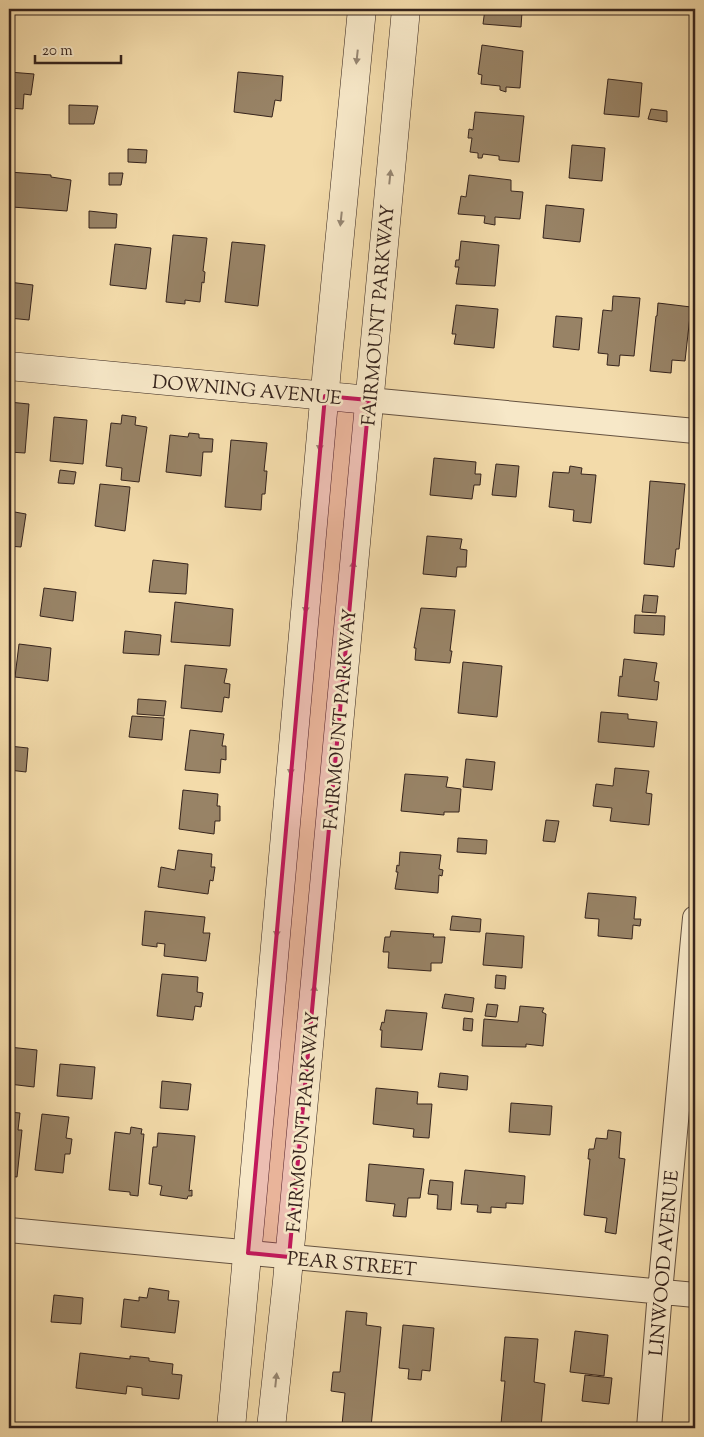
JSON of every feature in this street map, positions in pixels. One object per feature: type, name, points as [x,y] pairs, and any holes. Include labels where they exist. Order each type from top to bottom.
[{"type":"street","points":[[231,1428],[324,396],[362,9]]},
{"type":"street","name":"FAIRMOUNT PARKWAY","points":[[271,1428],[289,1257],[406,9]]},
{"type":"street","name":"DOWNING AVENUE","points":[[9,366],[695,431]]},
{"type":"street","name":"LINWOOD AVENUE","points":[[649,1428],[695,918]]},
{"type":"street","name":"PEAR STREET","points":[[9,1230],[695,1295]]},
{"type":"highlighted area","points":[[325,396],[369,400],[289,1257],[248,1253]]},
{"type":"building","points":[[485,9],[527,9],[527,12],[522,12],[521,27],[483,24]]},
{"type":"building","points":[[482,45],[523,51],[520,88],[506,87],[506,92],[500,90],[500,86],[481,84],[482,75],[478,74]]},
{"type":"building","points":[[9,72],[34,74],[31,95],[24,94],[23,109],[9,108]]},
{"type":"building","points":[[238,72],[283,76],[281,101],[275,100],[272,117],[234,112]]},
{"type":"building","points":[[608,79],[642,83],[639,117],[604,114]]},
{"type":"building","points":[[69,105],[98,106],[94,124],[69,124]]},
{"type":"building","points":[[651,109],[667,111],[667,122],[648,119]]},
{"type":"building","points":[[475,112],[524,116],[519,162],[499,160],[499,156],[483,154],[482,158],[478,158],[478,153],[470,152],[472,138],[468,138],[469,129],[473,130]]},
{"type":"building","points":[[572,145],[605,148],[602,181],[569,178]]},
{"type":"building","points":[[128,149],[147,150],[146,163],[128,162]]},
{"type":"building","points":[[9,172],[51,175],[51,177],[71,180],[67,211],[12,207],[9,210]]},
{"type":"building","points":[[109,173],[123,173],[121,185],[109,185]]},
{"type":"building","points":[[469,175],[511,180],[511,191],[523,192],[520,219],[495,217],[495,225],[484,223],[485,216],[458,214],[461,196],[466,197]]},
{"type":"building","points":[[546,205],[584,209],[580,242],[543,238]]},
{"type":"building","points":[[89,211],[117,214],[116,228],[89,228]]},
{"type":"building","points":[[9,227],[12,227],[9,250]]},
{"type":"building","points":[[173,235],[207,238],[203,271],[205,272],[204,283],[202,282],[200,302],[185,300],[185,304],[166,302]]},
{"type":"building","points":[[461,241],[499,245],[495,286],[456,284],[459,267],[455,267],[456,260],[459,260]]},
{"type":"building","points":[[232,242],[265,245],[258,306],[225,302]]},
{"type":"building","points":[[115,244],[151,248],[146,289],[110,285]]},
{"type":"building","points":[[9,282],[33,285],[29,320],[9,318]]},
{"type":"building","points":[[613,296],[640,298],[634,356],[620,355],[619,366],[607,365],[608,354],[598,353],[603,310],[612,311]]},
{"type":"building","points":[[658,303],[691,307],[685,361],[672,360],[671,373],[650,371]]},
{"type":"building","points":[[456,305],[498,309],[494,348],[454,344],[456,334],[452,334]]},
{"type":"building","points":[[556,316],[582,318],[579,350],[553,347]]},
{"type":"building","points":[[9,402],[29,404],[25,453],[9,452]]},
{"type":"building","points":[[122,415],[136,417],[135,425],[147,427],[139,482],[121,480],[122,468],[106,466],[111,423],[121,424]]},
{"type":"building","points":[[54,417],[87,420],[83,464],[50,461]]},
{"type":"building","points":[[189,433],[199,434],[199,438],[213,439],[212,452],[203,452],[201,476],[166,472],[170,435],[188,437]]},
{"type":"building","points":[[231,440],[267,443],[264,471],[267,471],[265,494],[262,494],[261,510],[225,507]]},
{"type":"building","points":[[434,458],[476,462],[475,474],[481,474],[480,485],[474,485],[472,499],[430,495]]},
{"type":"building","points":[[496,464],[519,466],[516,497],[492,495]]},
{"type":"building","points":[[570,466],[582,468],[581,474],[596,475],[591,523],[573,521],[574,510],[549,507],[553,472],[569,473]]},
{"type":"building","points":[[60,470],[76,472],[74,484],[58,483]]},
{"type":"building","points":[[650,481],[685,484],[679,549],[676,549],[674,567],[644,564]]},
{"type":"building","points":[[100,484],[130,487],[125,531],[95,526]]},
{"type":"building","points":[[9,511],[26,514],[21,547],[9,546]]},
{"type":"building","points":[[427,536],[462,539],[460,549],[467,550],[466,567],[457,567],[456,577],[423,574]]},
{"type":"building","points":[[153,560],[188,564],[186,594],[149,592]]},
{"type":"building","points":[[44,588],[76,592],[73,621],[40,616]]},
{"type":"building","points":[[644,595],[658,596],[656,613],[642,612]]},
{"type":"building","points":[[175,602],[233,609],[230,646],[171,642]]},
{"type":"building","points":[[421,608],[455,610],[450,663],[415,660],[416,648],[414,648]]},
{"type":"building","points":[[635,615],[665,616],[664,635],[634,633]]},
{"type":"building","points":[[125,631],[161,635],[159,655],[123,653]]},
{"type":"building","points":[[19,644],[51,648],[48,681],[15,677]]},
{"type":"building","points":[[624,659],[657,663],[654,681],[659,682],[657,700],[618,696]]},
{"type":"building","points":[[463,662],[502,666],[497,717],[458,713]]},
{"type":"building","points":[[185,665],[227,669],[224,683],[230,684],[229,698],[224,697],[222,712],[181,708]]},
{"type":"building","points":[[138,699],[166,701],[164,716],[137,714]]},
{"type":"building","points":[[601,712],[628,714],[628,719],[657,722],[654,747],[598,742]]},
{"type":"building","points":[[132,716],[164,718],[162,740],[129,737]]},
{"type":"building","points":[[190,730],[224,734],[222,746],[226,746],[226,760],[221,759],[220,773],[185,770]]},
{"type":"building","points":[[9,746],[28,748],[26,772],[9,770]]},
{"type":"building","points":[[466,759],[495,762],[492,790],[463,787]]},
{"type":"building","points":[[615,768],[649,771],[646,793],[652,794],[649,825],[610,821],[612,808],[593,806],[596,784],[613,786]]},
{"type":"building","points":[[405,774],[448,777],[446,787],[461,789],[459,812],[444,812],[444,815],[401,811]]},
{"type":"building","points":[[183,790],[218,794],[217,806],[220,806],[220,821],[215,821],[214,834],[179,829]]},
{"type":"building","points":[[546,820],[559,821],[555,842],[543,841]]},
{"type":"building","points":[[458,838],[487,840],[486,854],[457,852]]},
{"type":"building","points":[[178,850],[212,854],[211,867],[215,867],[213,881],[210,880],[208,894],[158,887],[161,867],[175,870]]},
{"type":"building","points":[[400,852],[441,855],[439,869],[443,870],[442,876],[439,875],[438,893],[395,889]]},
{"type":"building","points":[[588,893],[636,897],[634,919],[641,919],[640,926],[633,925],[632,939],[598,936],[599,919],[585,918]]},
{"type":"building","points":[[145,911],[205,917],[203,933],[210,933],[206,961],[164,956],[165,944],[157,943],[157,947],[142,945]]},
{"type":"building","points":[[452,916],[481,919],[480,932],[450,930]]},
{"type":"building","points":[[391,931],[434,934],[433,937],[445,937],[442,963],[431,963],[431,971],[388,968],[389,952],[383,952],[385,937],[390,937]]},
{"type":"building","points":[[486,933],[524,936],[522,968],[483,965]]},
{"type":"building","points":[[162,974],[198,977],[197,992],[203,993],[201,1007],[195,1006],[193,1020],[157,1016]]},
{"type":"building","points":[[496,975],[506,976],[505,989],[495,988]]},
{"type":"building","points":[[445,994],[474,998],[472,1012],[442,1008]]},
{"type":"building","points":[[487,1004],[498,1005],[496,1017],[485,1016]]},
{"type":"building","points":[[520,1006],[544,1008],[542,1012],[546,1014],[543,1046],[526,1044],[526,1047],[482,1046],[484,1019],[518,1022]]},
{"type":"building","points":[[386,1010],[427,1013],[422,1050],[381,1047],[382,1030],[380,1030],[382,1022],[384,1023]]},
{"type":"building","points":[[464,1018],[473,1019],[472,1031],[463,1030]]},
{"type":"building","points":[[9,1047],[37,1050],[34,1087],[9,1084]]},
{"type":"building","points":[[60,1064],[95,1067],[92,1099],[57,1096]]},
{"type":"building","points":[[440,1073],[468,1076],[467,1090],[438,1087]]},
{"type":"building","points":[[162,1081],[191,1084],[188,1110],[160,1108]]},
{"type":"building","points":[[376,1088],[418,1092],[417,1104],[432,1104],[429,1138],[413,1137],[414,1129],[373,1124]]},
{"type":"building","points":[[511,1103],[552,1106],[550,1135],[509,1132]]},
{"type":"building","points":[[9,1112],[20,1113],[18,1130],[22,1130],[17,1177],[9,1176]]},
{"type":"building","points":[[42,1114],[69,1117],[66,1138],[72,1139],[70,1154],[65,1154],[63,1173],[35,1170]]},
{"type":"building","points":[[131,1127],[142,1129],[141,1134],[144,1134],[138,1196],[130,1195],[130,1192],[109,1190],[115,1132],[130,1134]]},
{"type":"building","points":[[608,1130],[621,1132],[619,1158],[625,1159],[616,1234],[605,1232],[607,1218],[584,1215],[590,1159],[588,1159],[589,1149],[594,1149],[596,1138],[607,1139]]},
{"type":"building","points":[[158,1133],[195,1136],[189,1191],[192,1190],[192,1196],[188,1196],[187,1199],[160,1195],[162,1186],[149,1184],[153,1147],[157,1147]]},
{"type":"building","points":[[369,1164],[424,1169],[420,1198],[408,1198],[406,1217],[393,1216],[395,1204],[366,1201]]},
{"type":"building","points":[[465,1170],[525,1176],[523,1204],[506,1203],[506,1208],[491,1207],[491,1213],[477,1212],[478,1205],[461,1204]]},
{"type":"building","points":[[430,1180],[453,1182],[451,1210],[437,1209],[438,1195],[428,1194]]},
{"type":"building","points":[[149,1288],[169,1291],[168,1300],[179,1301],[175,1333],[121,1327],[124,1299],[139,1301],[139,1297],[147,1298]]},
{"type":"building","points":[[9,1293],[13,1293],[9,1332]]},
{"type":"building","points":[[54,1295],[83,1298],[81,1324],[51,1322]]},
{"type":"building","points":[[346,1311],[367,1313],[366,1325],[381,1327],[371,1427],[343,1428],[345,1393],[331,1391],[333,1372],[340,1372]]},
{"type":"building","points":[[403,1325],[434,1328],[430,1371],[422,1370],[421,1380],[408,1379],[409,1369],[399,1368]]},
{"type":"building","points":[[575,1331],[608,1335],[604,1376],[570,1372]]},
{"type":"building","points":[[505,1337],[538,1339],[534,1382],[545,1384],[541,1427],[501,1424],[505,1381],[501,1381]]},
{"type":"building","points":[[80,1353],[130,1359],[130,1356],[149,1358],[149,1361],[173,1364],[172,1374],[182,1375],[179,1399],[142,1395],[142,1388],[127,1386],[126,1394],[76,1388]]},
{"type":"building","points":[[585,1375],[612,1378],[609,1404],[582,1401]]}]
